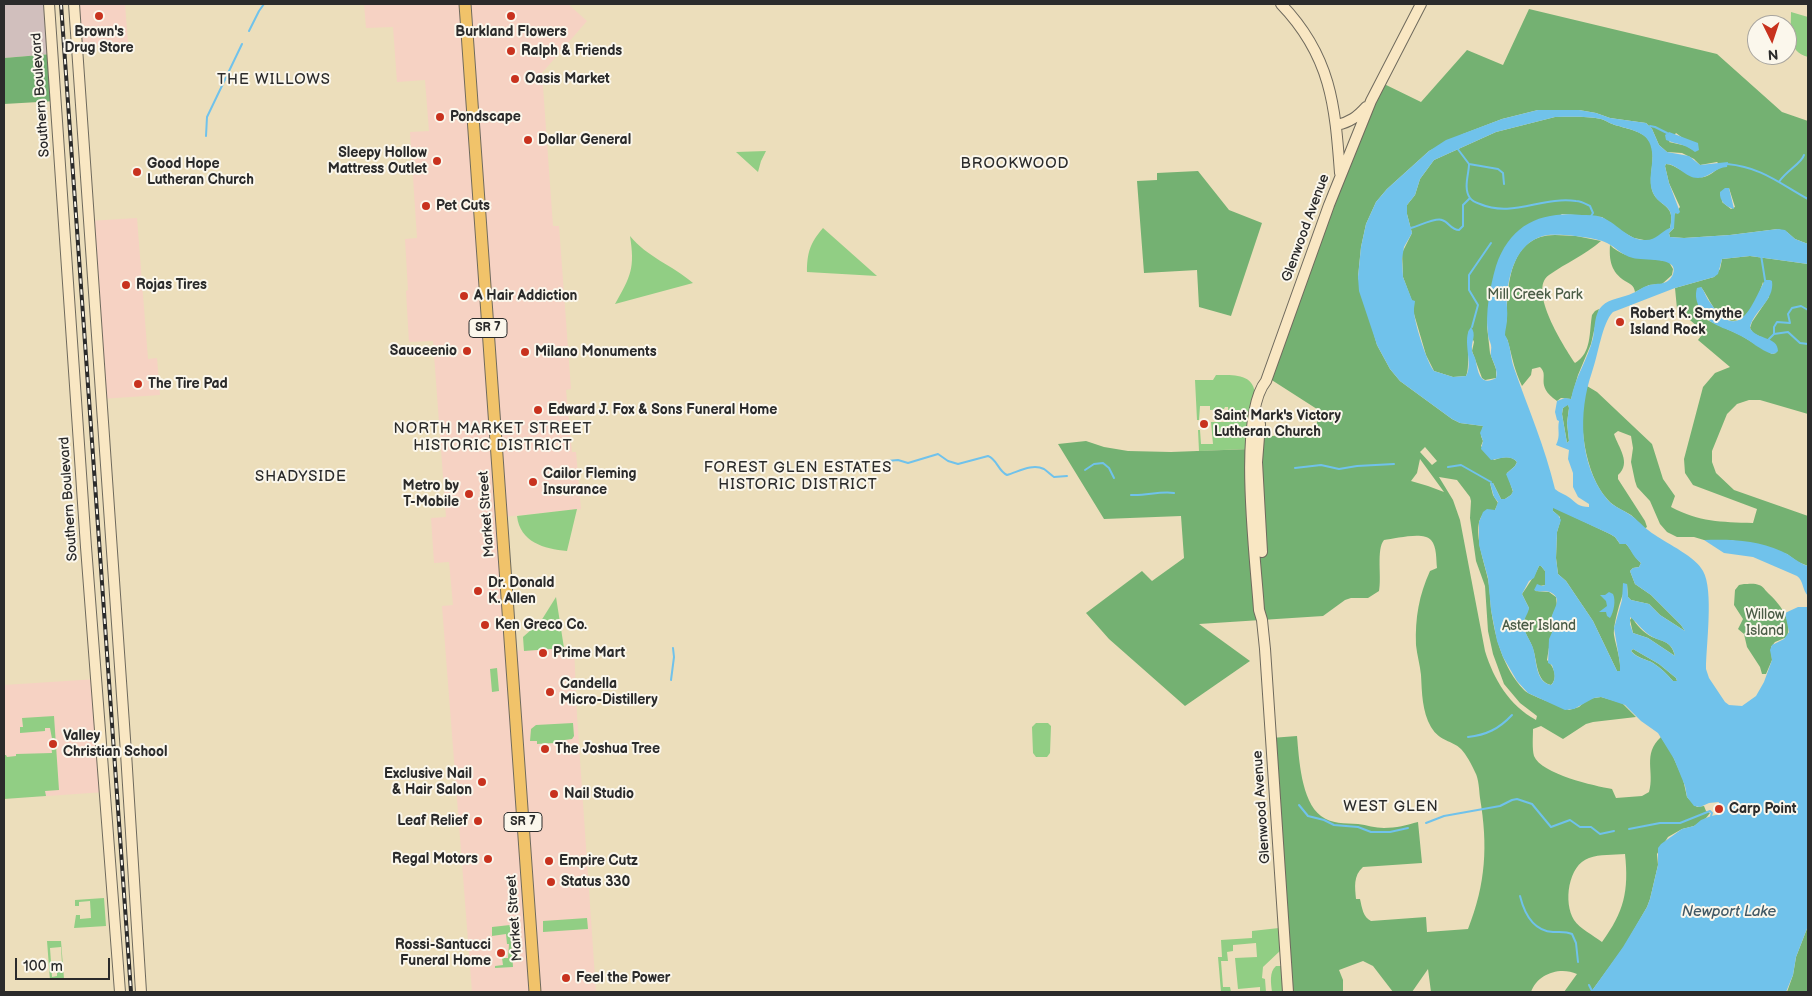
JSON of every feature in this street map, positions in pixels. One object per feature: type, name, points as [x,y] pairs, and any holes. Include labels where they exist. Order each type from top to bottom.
[{"type":"main road","name":"Market Street","points":[[465,4],[535,992]]},
{"type":"street","name":"Southern Boulevard","points":[[49,4],[120,992]]},
{"type":"street","points":[[74,4],[141,992]]},
{"type":"street","name":"Glenwood Avenue","points":[[1282,4],[1303,31],[1321,64],[1329,84],[1337,125],[1340,176],[1266,381],[1260,388],[1254,417],[1259,610],[1262,620],[1288,992]]},
{"type":"street","points":[[1340,176],[1371,100],[1421,4]]},
{"type":"street","points":[[1337,125],[1348,123],[1371,100]]},
{"type":"shaded area","points":[[4,4],[49,4],[52,54],[4,58]]},
{"type":"shaded area","points":[[74,4],[125,4],[128,43],[78,47]]},
{"type":"shaded area","points":[[364,4],[568,4],[587,21],[542,73],[553,226],[559,226],[571,389],[566,390],[572,452],[576,452],[581,509],[502,517],[511,651],[574,647],[596,992],[472,992],[442,606],[453,605],[449,562],[434,563],[431,518],[446,517],[433,341],[409,342],[406,291],[408,290],[405,239],[417,238],[410,132],[429,131],[425,80],[397,82],[393,27],[366,28]]},
{"type":"shaded area","points":[[137,218],[148,359],[157,358],[160,395],[101,399],[89,221]]},
{"type":"shaded area","name":"Valley Christian School","points":[[97,679],[105,792],[4,799],[4,685]]},
{"type":"green space","points":[[1529,9],[1717,54],[1782,112],[1808,121],[1808,244],[1778,229],[1730,235],[1670,237],[1669,233],[1674,228],[1674,215],[1680,207],[1669,183],[1666,164],[1693,176],[1704,177],[1722,167],[1717,162],[1700,165],[1694,159],[1682,153],[1667,152],[1659,145],[1652,129],[1646,123],[1610,118],[1579,110],[1538,110],[1502,119],[1463,134],[1429,151],[1387,189],[1376,202],[1366,224],[1361,247],[1358,277],[1377,345],[1390,369],[1400,381],[1452,419],[1460,423],[1483,426],[1481,446],[1494,460],[1503,457],[1517,462],[1507,473],[1513,492],[1511,495],[1501,499],[1493,483],[1490,483],[1493,495],[1498,503],[1495,510],[1486,512],[1480,518],[1478,527],[1489,583],[1495,630],[1505,662],[1524,690],[1538,698],[1569,710],[1579,707],[1588,699],[1601,697],[1622,703],[1636,717],[1586,724],[1563,739],[1541,726],[1533,729],[1534,756],[1539,762],[1557,774],[1612,789],[1616,798],[1642,796],[1649,792],[1650,757],[1655,743],[1661,737],[1671,752],[1683,779],[1687,797],[1697,807],[1704,806],[1706,811],[1710,813],[1694,826],[1682,829],[1668,837],[1657,854],[1658,865],[1647,907],[1624,947],[1591,992],[1564,992],[1577,974],[1557,971],[1538,980],[1531,992],[1431,992],[1428,969],[1412,992],[1393,992],[1373,966],[1363,961],[1339,970],[1343,980],[1343,992],[1288,992],[1271,738],[1297,736],[1300,767],[1305,790],[1314,809],[1325,819],[1338,823],[1358,824],[1377,828],[1397,827],[1418,822],[1422,863],[1363,867],[1360,870],[1355,882],[1356,899],[1360,899],[1363,912],[1368,919],[1371,921],[1426,917],[1427,932],[1468,929],[1474,912],[1479,896],[1484,864],[1483,816],[1478,781],[1463,751],[1438,736],[1428,721],[1423,702],[1421,671],[1416,645],[1416,625],[1420,598],[1430,571],[1437,568],[1434,546],[1431,540],[1422,536],[1384,540],[1380,550],[1379,591],[1368,598],[1345,600],[1323,616],[1199,624],[1250,661],[1185,706],[1109,639],[1086,613],[1142,571],[1152,581],[1184,558],[1181,516],[1104,519],[1058,444],[1086,441],[1104,447],[1128,451],[1171,452],[1250,449],[1251,439],[1280,435],[1313,437],[1320,411],[1267,377],[1380,82],[1421,102],[1467,50],[1503,65]],"holes":[[[1676,133],[1693,150],[1687,146],[1669,142]],[[1729,188],[1735,207],[1731,209],[1722,202]],[[1425,447],[1437,461],[1432,465],[1420,452]],[[1420,459],[1444,492],[1411,481],[1417,473]],[[1439,477],[1457,480],[1470,497],[1470,518],[1476,561],[1485,586],[1488,631],[1493,654],[1504,684],[1520,703],[1537,716],[1536,720],[1526,714],[1510,699],[1498,682],[1489,662],[1485,651],[1460,520],[1453,500]],[[1625,854],[1626,867],[1625,890],[1620,911],[1602,942],[1583,929],[1574,920],[1568,895],[1572,876],[1576,868],[1589,858],[1602,855]]]},
{"type":"green space","points":[[1791,12],[1808,17],[1808,57],[1797,51],[1797,15],[1791,15]]},
{"type":"green space","points":[[52,54],[56,101],[4,104],[4,58]]},
{"type":"green space","points":[[1555,117],[1601,119],[1645,136],[1651,144],[1652,150],[1652,190],[1658,200],[1669,209],[1671,214],[1670,228],[1653,240],[1644,240],[1634,238],[1621,231],[1602,217],[1562,214],[1501,255],[1491,289],[1487,326],[1490,353],[1496,369],[1496,378],[1485,380],[1482,378],[1472,351],[1474,342],[1469,330],[1466,376],[1453,377],[1434,371],[1426,355],[1412,301],[1403,277],[1402,253],[1412,233],[1407,214],[1407,205],[1415,195],[1420,179],[1434,160],[1496,132]]},
{"type":"green space","points":[[766,151],[758,172],[736,152]]},
{"type":"green space","points":[[1198,171],[1229,210],[1262,223],[1231,316],[1199,307],[1197,270],[1144,273],[1137,181],[1157,180],[1157,173]]},
{"type":"green space","points":[[823,228],[877,276],[807,272],[810,248]]},
{"type":"green space","name":"Mill Creek Park","points":[[1555,235],[1576,236],[1601,241],[1589,251],[1549,275],[1543,282],[1542,293],[1550,319],[1575,363],[1587,348],[1592,315],[1599,309],[1591,344],[1578,375],[1571,399],[1561,398],[1557,401],[1544,386],[1544,374],[1540,367],[1532,369],[1531,375],[1522,386],[1504,332],[1507,319],[1508,289],[1514,263],[1520,252],[1529,243],[1540,237]]},
{"type":"green space","points":[[630,236],[644,250],[693,283],[615,304],[628,279],[632,264]]},
{"type":"green space","points":[[1610,245],[1624,254],[1669,262],[1673,269],[1672,275],[1662,284],[1649,285],[1635,292],[1633,286],[1614,270],[1610,256]]},
{"type":"green space","points":[[1750,256],[1808,264],[1808,414],[1760,400],[1749,400],[1737,404],[1727,414],[1712,451],[1712,462],[1716,473],[1734,490],[1808,516],[1808,566],[1787,554],[1731,540],[1677,537],[1667,532],[1660,524],[1650,501],[1637,487],[1631,462],[1633,448],[1631,436],[1618,431],[1614,434],[1624,460],[1624,465],[1618,475],[1618,479],[1645,521],[1647,527],[1644,529],[1631,515],[1608,500],[1593,476],[1588,462],[1582,414],[1587,386],[1597,392],[1652,444],[1663,479],[1675,496],[1671,507],[1691,516],[1710,520],[1753,523],[1757,509],[1693,485],[1685,473],[1684,459],[1703,387],[1715,373],[1730,367],[1698,340],[1704,332],[1677,309],[1675,288],[1714,277],[1720,269],[1722,259]],"holes":[[[1763,282],[1769,297],[1750,328],[1753,333],[1761,337],[1776,353],[1772,354],[1740,335],[1707,320],[1699,306],[1701,287],[1719,314],[1735,321],[1741,318],[1753,306]]]},
{"type":"green space","points":[[1216,375],[1242,377],[1247,379],[1254,388],[1255,396],[1247,449],[1199,451],[1198,430],[1200,430],[1201,444],[1213,444],[1211,422],[1229,422],[1228,407],[1210,410],[1210,406],[1200,406],[1199,420],[1197,420],[1195,380],[1213,380]]},
{"type":"green space","points":[[1568,404],[1567,423],[1569,441],[1567,443],[1562,414],[1563,408]]},
{"type":"green space","points":[[1553,507],[1610,534],[1620,544],[1626,544],[1641,563],[1639,567],[1633,568],[1630,571],[1635,584],[1651,595],[1685,631],[1660,615],[1649,604],[1631,600],[1628,597],[1627,584],[1618,609],[1614,630],[1620,666],[1620,671],[1617,671],[1593,621],[1566,581],[1558,574],[1556,558],[1557,532],[1560,517],[1553,511]]},
{"type":"green space","points":[[577,509],[567,551],[542,546],[528,538],[519,525],[517,516]]},
{"type":"green space","name":"Aster Island","points":[[1539,566],[1545,571],[1545,585],[1540,586],[1535,591],[1549,592],[1556,597],[1557,606],[1551,618],[1554,628],[1547,660],[1553,668],[1555,675],[1551,685],[1542,680],[1524,627],[1524,619],[1529,608],[1522,594]]},
{"type":"green space","name":"Willow Island","points":[[1756,584],[1763,587],[1787,618],[1787,637],[1775,642],[1771,647],[1772,660],[1766,674],[1762,674],[1760,667],[1747,647],[1744,634],[1738,629],[1743,619],[1734,605],[1735,590],[1739,585]]},
{"type":"green space","points":[[556,597],[564,648],[524,651],[523,637],[541,621]]},
{"type":"green space","points":[[1632,617],[1646,633],[1669,645],[1675,656],[1648,638],[1633,633],[1630,620]]},
{"type":"green space","points":[[1633,649],[1659,664],[1677,681],[1673,681],[1653,663],[1636,655],[1631,651]]},
{"type":"green space","points":[[497,668],[499,691],[492,692],[490,669]]},
{"type":"green space","points":[[54,716],[59,790],[45,791],[46,796],[4,799],[4,755],[7,757],[16,756],[16,754],[52,753],[51,744],[53,744],[50,728],[45,728],[45,731],[20,733],[20,727],[23,727],[22,718]]},
{"type":"green space","points":[[573,723],[574,736],[572,739],[555,743],[537,744],[537,741],[530,741],[531,729],[536,725]]},
{"type":"green space","points":[[1036,723],[1048,723],[1051,726],[1050,753],[1047,757],[1036,757],[1033,753],[1032,727]]},
{"type":"green space","points":[[104,898],[106,926],[74,928],[76,915],[80,915],[80,919],[91,918],[90,901],[79,902],[79,906],[75,906],[75,900]]},
{"type":"green space","points":[[587,918],[588,929],[543,932],[543,921]]},
{"type":"green space","points":[[510,925],[513,967],[495,968],[495,966],[503,965],[502,958],[508,958],[509,944],[507,944],[506,934],[492,936],[492,927]]},
{"type":"green space","points":[[1808,926],[1808,992],[1787,992],[1793,975],[1796,957]]},
{"type":"green space","points":[[1279,928],[1281,950],[1263,967],[1262,978],[1265,979],[1266,992],[1260,992],[1260,987],[1238,989],[1235,958],[1257,957],[1256,943],[1233,945],[1233,951],[1227,952],[1228,961],[1221,961],[1223,987],[1230,987],[1231,992],[1221,992],[1218,957],[1222,957],[1221,940],[1252,938],[1252,931]]},
{"type":"green space","points":[[47,941],[61,941],[64,979],[50,980]],"holes":[[[61,947],[62,964],[59,967],[59,971],[57,971],[57,976],[52,977],[50,948]]]},
{"type":"green space","points":[[1276,966],[1281,966],[1283,992],[1272,992],[1271,974]]},
{"type":"water","name":"Newport Lake","points":[[1538,110],[1579,110],[1610,118],[1646,123],[1652,129],[1659,145],[1667,152],[1689,156],[1700,165],[1728,162],[1727,167],[1723,167],[1702,178],[1689,176],[1674,166],[1666,164],[1669,183],[1680,212],[1678,214],[1675,213],[1674,228],[1669,233],[1670,237],[1730,235],[1778,229],[1785,230],[1795,239],[1808,244],[1808,264],[1750,256],[1722,259],[1718,274],[1714,277],[1675,288],[1613,312],[1603,332],[1587,388],[1583,421],[1586,454],[1591,470],[1609,502],[1632,516],[1651,533],[1688,556],[1703,571],[1709,604],[1706,669],[1709,678],[1725,702],[1729,705],[1742,706],[1756,696],[1764,682],[1772,660],[1770,650],[1772,645],[1784,639],[1789,632],[1785,613],[1798,607],[1808,607],[1808,926],[1796,957],[1793,975],[1786,992],[1591,992],[1623,947],[1647,907],[1658,865],[1658,848],[1682,829],[1694,826],[1701,820],[1711,816],[1721,814],[1724,807],[1722,805],[1717,809],[1719,802],[1709,803],[1700,807],[1694,806],[1687,797],[1685,786],[1674,759],[1658,733],[1641,721],[1625,705],[1601,697],[1594,698],[1574,709],[1565,710],[1528,693],[1517,681],[1503,657],[1497,641],[1491,610],[1488,578],[1479,545],[1479,522],[1483,512],[1487,509],[1495,510],[1498,502],[1494,497],[1490,483],[1493,483],[1501,499],[1511,495],[1513,491],[1506,474],[1517,462],[1511,458],[1491,460],[1481,449],[1483,441],[1480,433],[1483,426],[1460,423],[1452,419],[1400,381],[1390,369],[1377,345],[1359,291],[1358,277],[1361,247],[1366,224],[1376,202],[1387,189],[1429,151],[1446,140],[1502,119]],"holes":[[[1555,117],[1590,117],[1640,133],[1645,136],[1651,145],[1651,188],[1656,198],[1671,214],[1670,228],[1655,238],[1644,240],[1632,237],[1606,219],[1594,215],[1567,214],[1540,219],[1528,224],[1509,240],[1496,266],[1492,283],[1487,326],[1496,378],[1486,380],[1480,376],[1472,351],[1474,335],[1471,327],[1467,338],[1468,371],[1466,376],[1453,377],[1434,371],[1431,366],[1418,331],[1414,314],[1415,301],[1412,300],[1403,277],[1402,259],[1404,247],[1412,233],[1407,214],[1407,205],[1415,195],[1420,179],[1434,160],[1496,132]],[[1548,235],[1587,238],[1607,243],[1629,257],[1659,260],[1671,264],[1674,268],[1673,274],[1668,281],[1650,285],[1629,295],[1609,301],[1599,309],[1591,346],[1575,383],[1571,399],[1565,398],[1557,401],[1555,412],[1559,421],[1556,445],[1569,450],[1568,459],[1573,473],[1573,487],[1578,497],[1589,504],[1589,507],[1578,504],[1555,489],[1541,443],[1514,368],[1505,335],[1510,276],[1517,257],[1530,243]],[[1568,405],[1569,441],[1567,443],[1562,414],[1563,408]],[[1553,508],[1610,534],[1620,544],[1626,544],[1641,563],[1639,567],[1633,568],[1630,571],[1635,584],[1651,595],[1685,631],[1660,615],[1649,604],[1631,600],[1628,597],[1627,584],[1623,583],[1622,600],[1614,628],[1620,664],[1620,671],[1617,671],[1593,621],[1566,581],[1558,574],[1556,558],[1557,532],[1561,520],[1553,511]],[[1539,566],[1541,566],[1545,571],[1545,585],[1537,584],[1534,590],[1550,592],[1554,594],[1557,600],[1552,618],[1554,628],[1549,639],[1548,663],[1552,665],[1554,675],[1554,681],[1551,685],[1542,680],[1539,675],[1533,648],[1524,626],[1529,608],[1522,594],[1529,581],[1534,578]],[[1630,617],[1652,637],[1671,646],[1675,656],[1648,638],[1633,633]],[[1633,649],[1659,664],[1677,681],[1673,681],[1653,663],[1631,651]]]},
{"type":"water","points":[[1669,132],[1698,143],[1699,150],[1695,152],[1666,140],[1665,135]]},
{"type":"water","points":[[1725,188],[1729,188],[1734,209],[1728,207],[1722,201],[1720,192]]},
{"type":"water","points":[[1765,280],[1772,281],[1770,295],[1750,328],[1757,335],[1771,340],[1777,346],[1778,351],[1772,354],[1712,322],[1702,313],[1696,298],[1697,288],[1701,287],[1719,314],[1728,320],[1736,321],[1749,310]]},
{"type":"water","points":[[1704,540],[1753,542],[1785,553],[1808,566],[1808,596],[1801,580],[1797,576],[1753,557],[1724,553]]},
{"type":"water","points":[[1609,592],[1613,594],[1614,599],[1610,618],[1606,612],[1599,612],[1607,606],[1606,601],[1600,595],[1605,595]]},
{"type":"waterway","points":[[249,31],[264,4]]},
{"type":"waterway","points":[[206,136],[207,117],[242,44]]},
{"type":"waterway","points":[[1650,126],[1667,133]]},
{"type":"waterway","points":[[1457,148],[1469,164],[1467,190],[1470,198],[1475,202],[1492,208],[1504,209],[1552,201],[1578,201],[1590,206],[1593,213],[1591,216]]},
{"type":"waterway","points":[[1779,182],[1804,155]]},
{"type":"waterway","points":[[1469,164],[1498,169],[1503,173],[1504,184]]},
{"type":"waterway","points":[[1727,164],[1750,168],[1760,172],[1808,199]]},
{"type":"waterway","points":[[1411,228],[1439,219],[1454,229],[1459,230],[1463,226],[1463,205],[1470,198]]},
{"type":"waterway","points":[[1472,327],[1478,305],[1469,290],[1469,275],[1491,243]]},
{"type":"waterway","points":[[1761,255],[1765,280]]},
{"type":"waterway","points":[[1774,334],[1774,327],[1777,322],[1790,323],[1788,314],[1792,308],[1801,306],[1808,310]]},
{"type":"waterway","points":[[1769,339],[1774,334],[1788,332],[1800,343],[1808,344]]},
{"type":"waterway","points":[[887,461],[898,460],[908,463],[938,454],[948,461],[958,464],[988,456],[1007,475],[1039,467],[1054,477],[1067,476]]},
{"type":"waterway","points":[[1085,470],[1094,464],[1103,463],[1109,468],[1114,478]]},
{"type":"waterway","points":[[1295,468],[1321,465],[1339,469],[1394,464]]},
{"type":"waterway","points":[[1448,467],[1461,465],[1491,482]]},
{"type":"waterway","points":[[1131,495],[1174,493]]},
{"type":"waterway","points":[[671,680],[674,657],[673,648]]},
{"type":"waterway","points":[[1468,737],[1481,735],[1492,730],[1512,715]]},
{"type":"waterway","points":[[1426,823],[1444,816],[1500,806],[1517,799],[1532,804],[1551,827],[1570,820],[1580,827],[1591,827],[1600,834],[1614,831]]},
{"type":"waterway","points":[[1299,805],[1308,816],[1334,825],[1358,827],[1371,832],[1390,832],[1408,828]]},
{"type":"waterway","points":[[1629,829],[1660,823],[1680,823],[1710,811],[1712,813],[1711,816]]},
{"type":"waterway","points":[[1520,896],[1530,920],[1540,928],[1546,931],[1572,934],[1576,943],[1578,962]]},
{"type":"waterway","points":[[1589,985],[1592,991]]},
{"type":"railway","points":[[61,4],[131,992]]},
{"type":"place","name":"Brown's Drug Store","points":[[99,16]]},
{"type":"place","name":"Burkland Flowers","points":[[511,16]]},
{"type":"place","name":"Ralph & Friends","points":[[511,51]]},
{"type":"place","name":"Oasis Market","points":[[515,79]]},
{"type":"place","name":"Pondscape","points":[[440,117]]},
{"type":"place","name":"Dollar General","points":[[528,140]]},
{"type":"place","name":"Sleepy Hollow Mattress Outlet","points":[[437,161]]},
{"type":"place","name":"Good Hope Lutheran Church","points":[[137,172]]},
{"type":"place","name":"Pet Cuts","points":[[426,206]]},
{"type":"place","name":"Rojas Tires","points":[[126,285]]},
{"type":"place","name":"A Hair Addiction","points":[[464,296]]},
{"type":"place","name":"Robert K. Smythe Island Rock","points":[[1620,322]]},
{"type":"place","name":"Sauceenio","points":[[467,351]]},
{"type":"place","name":"Milano Monuments","points":[[525,352]]},
{"type":"place","name":"The Tire Pad","points":[[138,384]]},
{"type":"place","name":"Edward J. Fox & Sons Funeral Home","points":[[538,410]]},
{"type":"place","name":"Saint Mark's Victory Lutheran Church","points":[[1204,424]]},
{"type":"place","name":"Cailor Fleming Insurance","points":[[533,482]]},
{"type":"place","name":"Metro by T-Mobile","points":[[469,494]]},
{"type":"place","name":"Dr. Donald K. Allen","points":[[478,591]]},
{"type":"place","name":"Ken Greco Co.","points":[[485,625]]},
{"type":"place","name":"Prime Mart","points":[[543,653]]},
{"type":"place","name":"Candella Micro-Distillery","points":[[550,692]]},
{"type":"place","name":"Valley Christian School","points":[[53,744]]},
{"type":"place","name":"The Joshua Tree","points":[[545,749]]},
{"type":"place","name":"Exclusive Nail & Hair Salon","points":[[482,782]]},
{"type":"place","name":"Nail Studio","points":[[554,794]]},
{"type":"place","name":"Carp Point","points":[[1719,809]]},
{"type":"place","name":"Leaf Relief","points":[[478,821]]},
{"type":"place","name":"Regal Motors","points":[[488,859]]},
{"type":"place","name":"Empire Cutz","points":[[549,861]]},
{"type":"place","name":"Status 330","points":[[551,882]]},
{"type":"place","name":"Rossi-Santucci Funeral Home","points":[[501,953]]},
{"type":"place","name":"Feel the Power","points":[[566,978]]},
{"type":"district","name":"THE WILLOWS","points":[[274,80]]},
{"type":"district","name":"BROOKWOOD","points":[[1015,164]]},
{"type":"district","name":"NORTH MARKET STREET HISTORIC DISTRICT","points":[[493,438]]},
{"type":"district","name":"FOREST GLEN ESTATES HISTORIC DISTRICT","points":[[798,476]]},
{"type":"district","name":"SHADYSIDE","points":[[301,477]]},
{"type":"district","name":"WEST GLEN","points":[[1391,807]]}]
